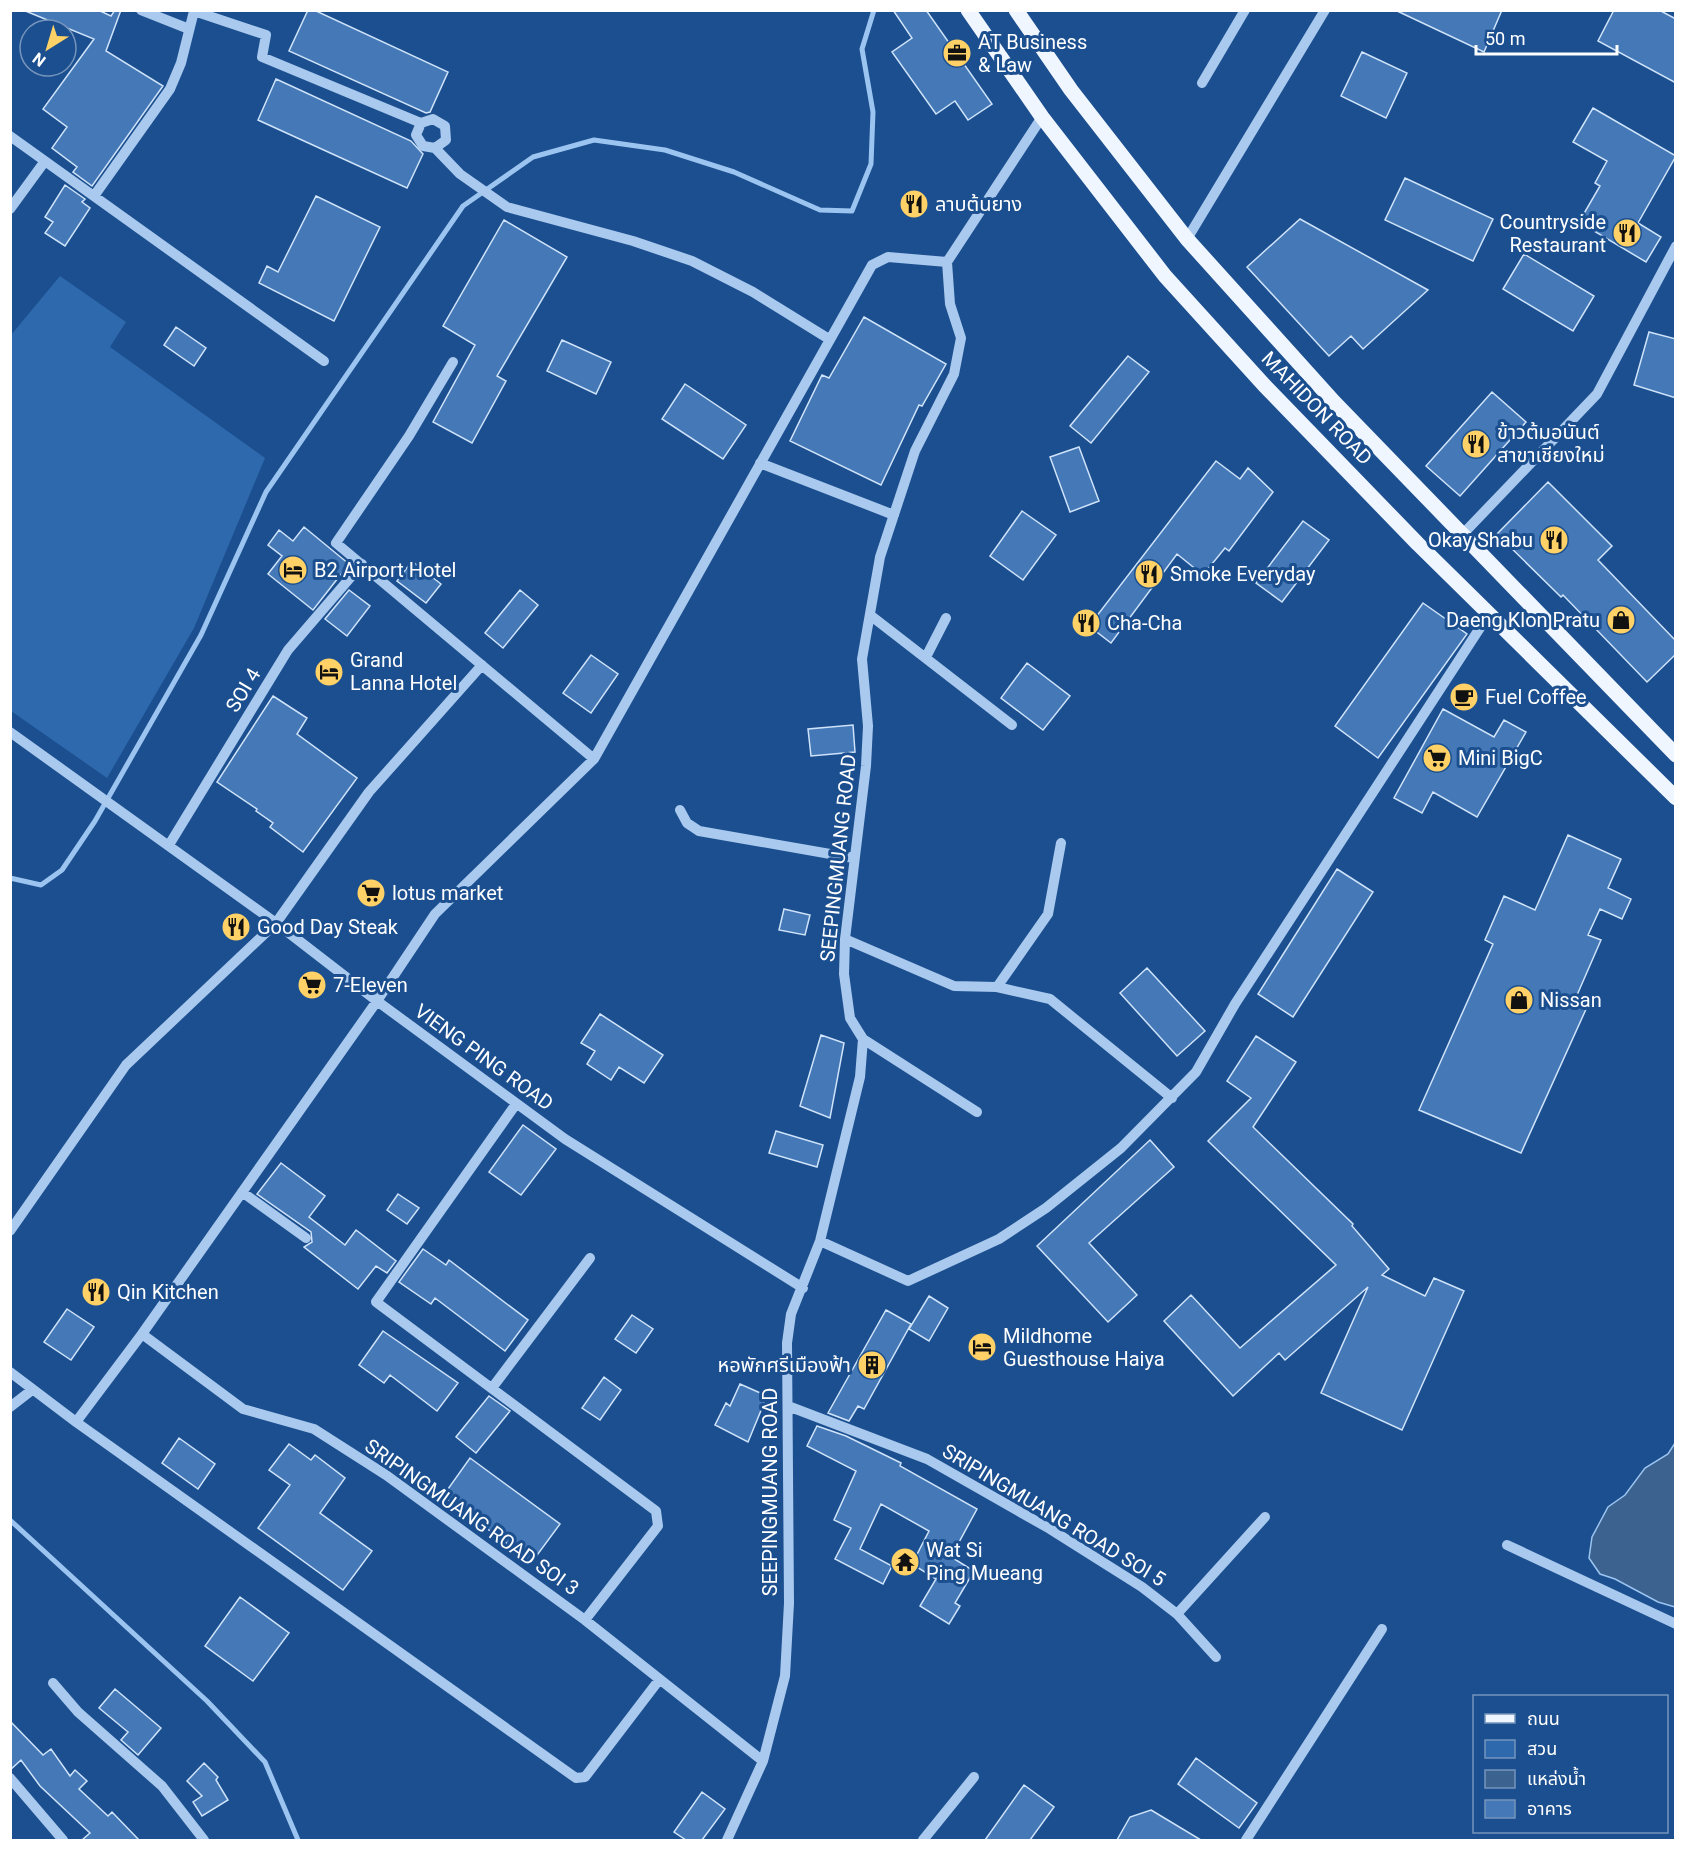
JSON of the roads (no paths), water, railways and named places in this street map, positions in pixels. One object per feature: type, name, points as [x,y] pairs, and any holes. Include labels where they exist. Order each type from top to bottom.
[{"type":"main road","name":"MAHIDON ROAD","points":[[968,10],[1042,117],[1165,276],[1264,385],[1489,614],[1676,798]]},
{"type":"main road","name":"MAHIDON ROAD","points":[[1016,10],[1071,90],[1187,239],[1334,402],[1461,536],[1676,755]]},
{"type":"street","points":[[141,10],[189,29]]},
{"type":"street","points":[[1187,239],[1325,10]]},
{"type":"street","points":[[94,196],[170,89],[181,63],[193,11],[266,35],[262,57],[421,123],[433,119],[445,126],[446,140],[435,148]]},
{"type":"street","points":[[1202,83],[1241,12]]},
{"type":"street","points":[[76,1422],[142,1334],[377,1001],[435,914],[594,759],[872,265],[888,257],[947,262],[1042,117]]},
{"type":"street","points":[[421,123],[417,135],[423,146],[435,148],[460,174],[507,207],[633,241],[692,261],[753,292],[829,339]]},
{"type":"street","points":[[10,136],[324,361]]},
{"type":"street","points":[[10,209],[45,161]]},
{"type":"street","points":[[1461,536],[1597,394],[1676,246]]},
{"type":"street","name":"SEEPINGMUANG ROAD","points":[[727,1840],[763,1761],[785,1676],[789,1603],[787,1343],[791,1314],[820,1241],[860,1077],[863,1038],[850,1018],[844,975],[844,939],[866,766],[868,726],[862,659],[880,557],[915,451],[954,374],[962,338],[950,304],[947,262]]},
{"type":"street","points":[[453,362],[409,436],[336,543],[594,759]]},
{"type":"street","points":[[760,463],[894,515]]},
{"type":"street","name":"SOI 4","points":[[169,845],[288,650],[362,564]]},
{"type":"street","points":[[820,1241],[908,1281],[999,1239],[1046,1208],[1120,1148],[1196,1072],[1235,1004],[1489,614]]},
{"type":"street","points":[[870,615],[1012,725]]},
{"type":"street","points":[[926,657],[946,618]]},
{"type":"street","points":[[10,1231],[126,1065],[276,923],[369,792],[482,665]]},
{"type":"street","name":"VIENG PING ROAD","points":[[10,732],[101,795],[276,923],[377,1001],[565,1139],[803,1288]]},
{"type":"street","points":[[680,810],[687,823],[696,830],[853,858]]},
{"type":"street","points":[[997,987],[1048,914],[1061,843]]},
{"type":"street","points":[[844,939],[954,986],[997,987],[1050,999],[1172,1098]]},
{"type":"street","points":[[863,1038],[977,1112]]},
{"type":"street","points":[[516,1104],[376,1302],[656,1511],[658,1526],[585,1620]]},
{"type":"street","points":[[242,1192],[306,1238]]},
{"type":"street","points":[[492,1388],[590,1258]]},
{"type":"street","name":"SRIPINGMUANG ROAD SOI 3","points":[[142,1334],[243,1409],[314,1429],[386,1475],[585,1620],[763,1761]]},
{"type":"street","points":[[10,1372],[76,1422],[576,1778],[585,1777],[658,1680]]},
{"type":"street","points":[[10,1407],[32,1390]]},
{"type":"street","name":"SRIPINGMUANG ROAD SOI 5","points":[[788,1406],[927,1459],[1050,1529],[1142,1587],[1177,1614],[1216,1657]]},
{"type":"street","points":[[1177,1614],[1265,1517]]},
{"type":"street","points":[[1507,1545],[1676,1624]]},
{"type":"street","points":[[1245,1840],[1382,1629]]},
{"type":"street","points":[[53,1683],[78,1712],[162,1786],[204,1840]]},
{"type":"street","points":[[923,1840],[974,1777]]},
{"type":"street","points":[[10,1778],[63,1840]]},
{"type":"water","points":[[1675,1443],[1676,1607],[1658,1602],[1615,1579],[1600,1574],[1589,1558],[1592,1537],[1608,1507],[1625,1495],[1645,1468],[1668,1454]]},
{"type":"waterway","points":[[10,878],[41,885],[62,870],[95,821],[201,635],[266,492],[463,206],[533,157],[594,140],[665,150],[734,172],[820,210],[852,211],[871,164],[873,112],[862,49],[874,10]]},
{"type":"waterway","points":[[10,1520],[207,1701],[265,1762],[298,1840]]},
{"type":"place","name":"AT Business & Law","points":[[957,53]]},
{"type":"place","name":"ลาบต้นยาง","points":[[914,204]]},
{"type":"place","name":"Countryside Restaurant","points":[[1627,233]]},
{"type":"place","name":"ข้าวต้มอนันต์ สาขาเชียงใหม่","points":[[1476,444]]},
{"type":"place","name":"Okay Shabu","points":[[1554,540]]},
{"type":"place","name":"B2 Airport Hotel","points":[[293,570]]},
{"type":"place","name":"Smoke Everyday","points":[[1149,574]]},
{"type":"place","name":"Daeng Klon Pratu","points":[[1621,620]]},
{"type":"place","name":"Cha-Cha","points":[[1086,623]]},
{"type":"place","name":"Grand Lanna Hotel","points":[[329,672]]},
{"type":"place","name":"Fuel Coffee","points":[[1464,697]]},
{"type":"place","name":"Mini BigC","points":[[1437,758]]},
{"type":"place","name":"lotus market","points":[[371,893]]},
{"type":"place","name":"Good Day Steak","points":[[236,927]]},
{"type":"place","name":"7-Eleven","points":[[312,985]]},
{"type":"place","name":"Nissan","points":[[1519,1000]]},
{"type":"place","name":"Qin Kitchen","points":[[96,1292]]},
{"type":"place","name":"Mildhome Guesthouse Haiya","points":[[982,1347]]},
{"type":"place","name":"หอพักศรีเมืองฟ้า","points":[[872,1365]]},
{"type":"place","name":"Wat Si Ping Mueang","points":[[905,1562]]}]
